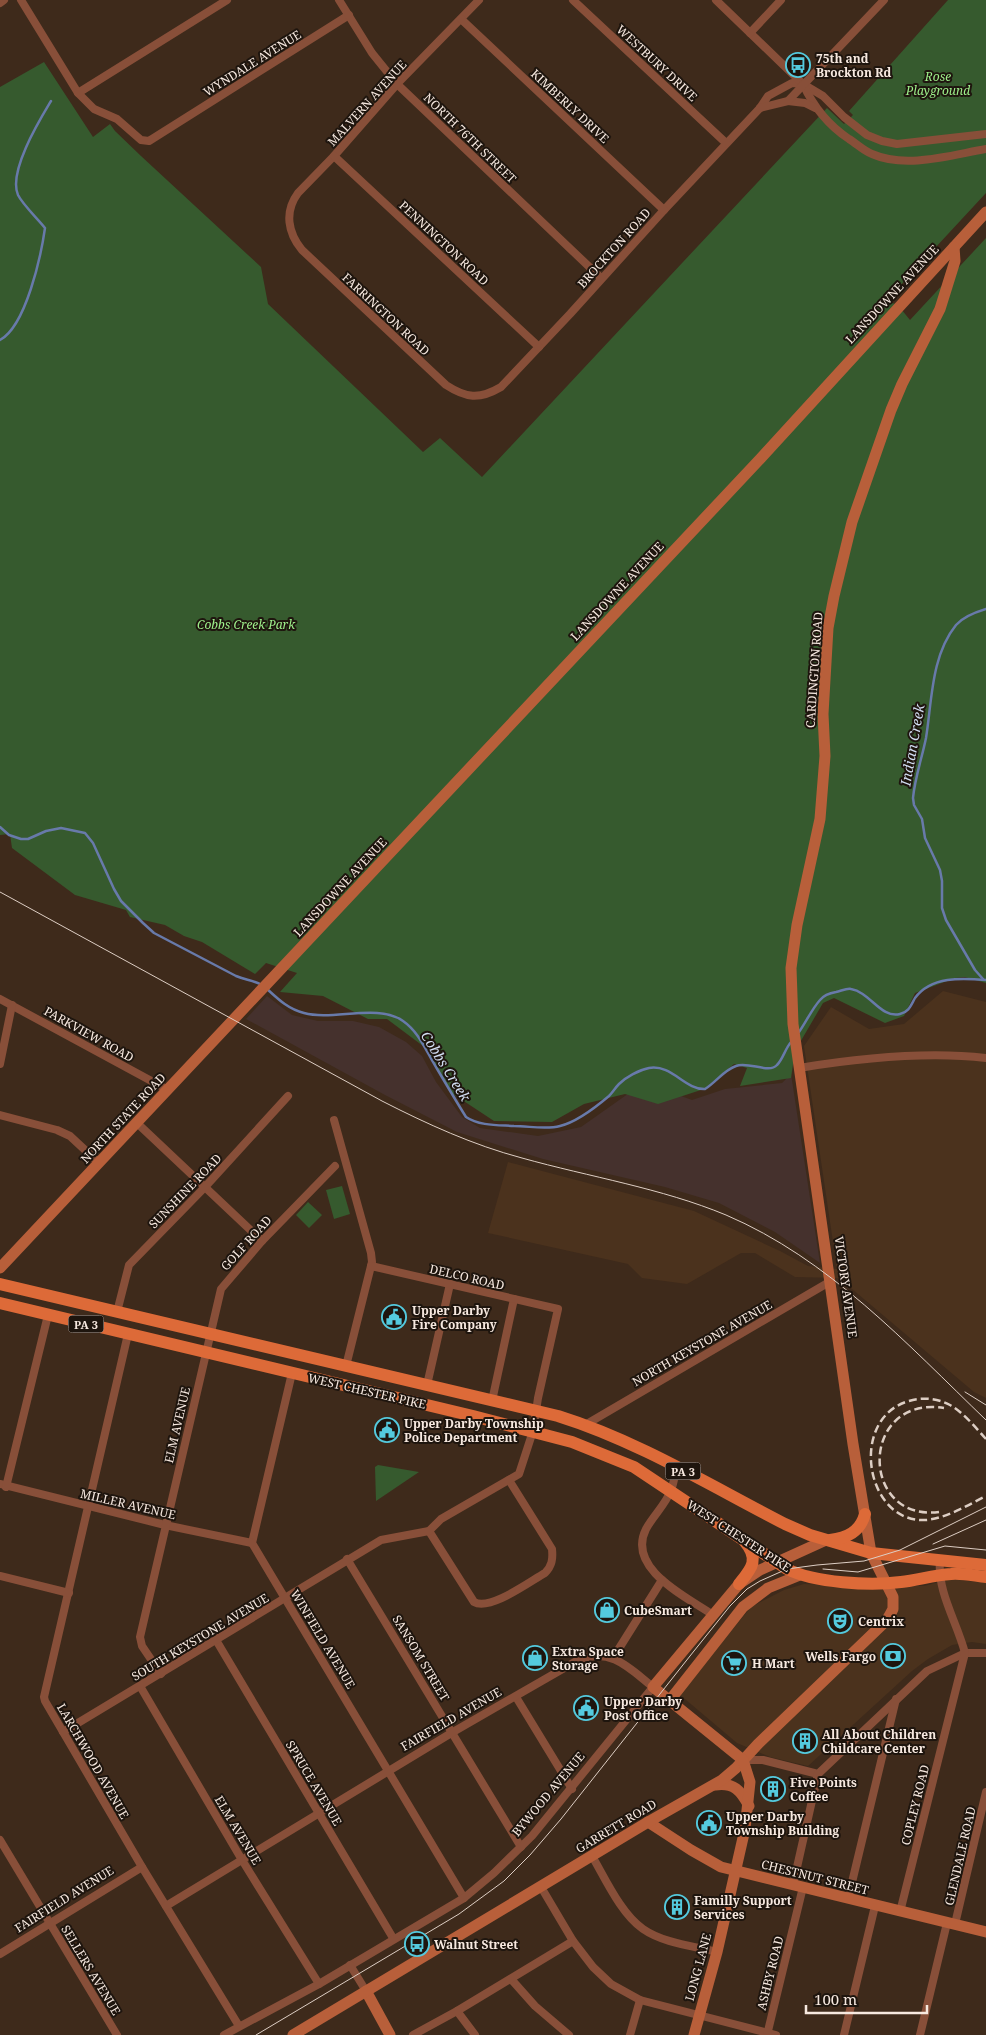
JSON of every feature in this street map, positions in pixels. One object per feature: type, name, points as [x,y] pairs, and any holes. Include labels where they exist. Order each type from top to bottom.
[{"type":"main road","name":"WEST CHESTER PIKE","points":[[0,1284],[492,1400],[585,1425],[628,1443],[785,1524],[826,1540],[871,1553],[940,1560]]},
{"type":"main road","name":"WEST CHESTER PIKE","points":[[0,1303],[374,1392],[572,1442],[621,1461],[671,1491],[777,1563],[800,1575],[865,1584],[887,1584],[939,1576]]},
{"type":"main road","points":[[374,1392],[379,1374]]},
{"type":"main road","points":[[826,1540],[839,1539],[854,1532],[862,1522],[865,1514]]},
{"type":"main road","points":[[739,1584],[750,1569],[753,1561],[752,1552],[744,1540]]},
{"type":"main road","name":"PA 3","points":[[940,1560],[986,1565]]},
{"type":"main road","name":"PA 3","points":[[939,1576],[955,1574],[986,1577]]},
{"type":"street","points":[[0,3],[4,0]]},
{"type":"street","name":"WYNDALE AVENUE","points":[[21,0],[78,93],[94,109],[117,119],[141,140],[149,141],[349,14]]},
{"type":"street","points":[[78,93],[227,0]]},
{"type":"street","name":"NORTH 76TH STREET","points":[[339,0],[372,53],[397,84],[601,278]]},
{"type":"street","name":"MALVERN AVENUE","points":[[289,228],[293,199],[334,156],[397,84],[479,0]]},
{"type":"street","name":"WESTBURY DRIVE","points":[[573,0],[726,143]]},
{"type":"street","points":[[716,0],[803,84],[823,96],[856,128],[882,141],[897,144],[915,143],[986,134]]},
{"type":"street","points":[[750,33],[781,0]]},
{"type":"street","points":[[788,101],[884,0]]},
{"type":"street","name":"KIMBERLY DRIVE","points":[[461,19],[664,210]]},
{"type":"street","name":"BROCKTON ROAD","points":[[481,396],[501,387],[760,108],[768,96],[792,83],[803,84]]},
{"type":"street","points":[[803,84],[811,101],[834,130],[870,154],[897,160],[914,160],[986,150]]},
{"type":"street","points":[[760,108],[788,101],[806,104],[819,110]]},
{"type":"street","name":"PENNINGTON ROAD","points":[[334,156],[539,347]]},
{"type":"street","name":"LANSDOWNE AVENUE","points":[[269,982],[761,458],[986,212]]},
{"type":"street","name":"FARRINGTON ROAD","points":[[289,228],[293,239],[302,250],[446,385],[460,394],[481,396]]},
{"type":"street","name":"CARDINGTON ROAD","points":[[793,1024],[791,961],[795,933],[820,819],[825,756],[823,714],[828,628],[834,596],[852,522],[892,410],[902,384],[940,310],[954,261],[954,247]]},
{"type":"street","name":"NORTH STATE ROAD","points":[[0,1268],[269,982]]},
{"type":"street","name":"PARKVIEW ROAD","points":[[0,998],[168,1090]]},
{"type":"street","points":[[0,1064],[12,1005]]},
{"type":"street","name":"VICTORY AVENUE","points":[[793,1024],[871,1553],[887,1584]]},
{"type":"street","points":[[799,1063],[904,1057],[954,1056],[986,1058]]},
{"type":"street","name":"SUNSHINE ROAD","points":[[118,1312],[129,1265],[205,1187],[288,1096]]},
{"type":"street","points":[[0,1115],[57,1130],[70,1136],[99,1163]]},
{"type":"street","points":[[334,1120],[371,1253],[371,1266],[346,1366]]},
{"type":"street","points":[[137,1123],[262,1241]]},
{"type":"street","name":"GOLF ROAD","points":[[206,1352],[221,1289],[262,1241],[335,1166]]},
{"type":"street","name":"DELCO ROAD","points":[[371,1266],[558,1310]]},
{"type":"street","points":[[426,1385],[450,1284]]},
{"type":"street","name":"NORTH KEYSTONE AVENUE","points":[[585,1425],[820,1287],[832,1286]]},
{"type":"street","points":[[492,1400],[514,1299]]},
{"type":"street","name":"SOUTH KEYSTONE AVENUE","points":[[63,1732],[347,1559],[381,1540],[428,1531],[441,1519],[519,1474],[533,1431],[538,1398],[558,1310]]},
{"type":"street","points":[[3,1486],[48,1315]]},
{"type":"street","name":"LARCHWOOD AVENUE","points":[[128,1334],[44,1697],[142,1867],[239,2026]]},
{"type":"street","name":"ELM AVENUE","points":[[161,1674],[142,1646],[140,1637],[206,1352]]},
{"type":"street","points":[[252,1543],[292,1373]]},
{"type":"street","points":[[676,1467],[671,1491],[647,1527],[642,1543],[646,1562],[662,1580],[713,1615]]},
{"type":"street","points":[[428,1531],[474,1602],[479,1605],[493,1603],[544,1573],[552,1561],[552,1549],[509,1480]]},
{"type":"street","name":"MILLER AVENUE","points":[[3,1486],[165,1525],[252,1543]]},
{"type":"street","name":"BYWOOD AVENUE","points":[[224,2035],[319,1984],[393,1938],[464,1898],[521,1847],[572,1789],[739,1584],[751,1575],[826,1540]]},
{"type":"street","name":"WINFIELD AVENUE","points":[[252,1543],[464,1898]]},
{"type":"street","name":"SANSOM STREET","points":[[347,1559],[521,1847]]},
{"type":"street","name":"COPLEY ROAD","points":[[900,1912],[965,1653],[960,1633],[939,1576],[940,1560]]},
{"type":"street","points":[[670,1700],[743,1608],[768,1588],[800,1575]]},
{"type":"street","points":[[0,1576],[68,1592]]},
{"type":"street","points":[[662,1580],[613,1658],[654,1687],[743,1760],[763,1760],[818,1774],[927,1671],[965,1653],[986,1653]]},
{"type":"street","name":"GARRETT ROAD","points":[[294,2035],[648,1822],[714,1786],[730,1774],[758,1744],[887,1620],[892,1613],[894,1605],[892,1593],[887,1584]]},
{"type":"street","name":"SPRUCE AVENUE","points":[[216,1640],[393,1938]]},
{"type":"street","name":"FAIRFIELD AVENUE","points":[[166,1906],[453,1732],[580,1660],[598,1655],[613,1658]]},
{"type":"street","name":"ELM AVENUE","points":[[140,1686],[242,1860],[319,1984]]},
{"type":"street","points":[[516,1697],[572,1789]]},
{"type":"street","points":[[848,1899],[896,1699]]},
{"type":"street","name":"LONG LANE","points":[[694,2035],[717,1952],[749,1806],[750,1782],[743,1760]]},
{"type":"street","name":"ASHBY ROAD","points":[[767,2034],[798,1886],[818,1774]]},
{"type":"street","points":[[714,1786],[722,1784],[734,1786],[740,1791],[749,1806]]},
{"type":"street","name":"GLENDALE ROAD","points":[[920,2035],[986,1792]]},
{"type":"street","name":"CHESTNUT STREET","points":[[648,1822],[721,1867],[986,1932]]},
{"type":"street","name":"SELLERS AVENUE","points":[[0,1840],[117,2035]]},
{"type":"street","points":[[592,1856],[622,1905],[642,1928],[654,1935],[669,1940],[717,1952]]},
{"type":"street","name":"FAIRFIELD AVENUE","points":[[0,1954],[142,1867]]},
{"type":"street","points":[[541,1887],[573,1941],[600,1975],[611,1984],[640,2000],[776,2035]]},
{"type":"street","points":[[844,2035],[875,1906]]},
{"type":"street","points":[[413,2035],[457,2011],[573,1941]]},
{"type":"street","points":[[350,1965],[390,2035]]},
{"type":"street","points":[[511,1979],[535,2006],[569,2035]]},
{"type":"street","points":[[630,2035],[640,2000]]},
{"type":"street","points":[[457,2011],[475,2035]]},
{"type":"shaded area","points":[[943,991],[986,1002],[986,1398],[974,1392],[839,1278],[795,1277],[755,1253],[741,1253],[687,1284],[642,1278],[628,1264],[488,1233],[508,1162],[694,1211],[808,1266],[837,1269],[804,1046],[831,1007],[869,1029],[904,1024]]},
{"type":"shaded area","points":[[267,996],[292,1015],[318,1021],[353,1021],[379,1027],[406,1042],[422,1056],[436,1082],[462,1117],[480,1128],[538,1136],[581,1127],[632,1091],[651,1085],[692,1100],[725,1089],[782,1083],[791,1074],[820,1263],[775,1232],[719,1203],[665,1187],[543,1159],[457,1132],[246,1019]]},
{"type":"shaded area","points":[[950,1579],[986,1583],[986,1644],[972,1642],[952,1645],[928,1659],[912,1671],[808,1766],[770,1757],[737,1743],[679,1694],[751,1607],[784,1590],[804,1584],[924,1586]]},
{"type":"green space","points":[[948,0],[986,0],[986,193],[885,302],[897,304],[910,320],[986,238],[986,983],[965,977],[955,978],[915,993],[904,1016],[885,1023],[834,998],[823,1003],[795,1051],[791,1078],[740,1086],[747,1068],[734,1064],[704,1089],[658,1104],[625,1094],[584,1104],[552,1122],[494,1121],[450,1092],[427,1049],[387,1019],[368,1019],[323,996],[280,992],[297,973],[266,963],[255,974],[202,942],[184,936],[165,925],[130,917],[126,910],[75,895],[12,848],[10,834],[0,835],[0,87],[44,62],[93,137],[110,124],[141,156],[261,267],[268,304],[423,452],[440,438],[482,477],[827,108],[844,124],[853,115],[849,111]]},
{"type":"green space","points":[[342,1186],[350,1214],[334,1219],[326,1190]]},
{"type":"green space","points":[[308,1202],[322,1215],[309,1228],[296,1215]]},
{"type":"green space","points":[[378,1465],[419,1472],[376,1501],[375,1467]]},
{"type":"waterway","points":[[0,340],[9,332],[25,306],[40,255],[45,228],[20,199],[16,185],[17,173],[26,147],[51,101]]},
{"type":"waterway","name":"Indian Creek","points":[[983,979],[975,970],[946,920],[942,908],[940,870],[925,838],[922,819],[914,805],[913,798],[926,738],[934,679],[942,651],[948,637],[959,622],[970,615],[986,609]]},
{"type":"waterway","name":"Cobbs Creek","points":[[0,827],[9,835],[21,839],[28,839],[46,831],[61,828],[85,833],[93,843],[121,901],[154,933],[236,976],[262,985]]},
{"type":"waterway","name":"Cobbs Creek","points":[[799,1032],[820,1000],[832,993],[846,989],[858,991],[887,1013],[900,1014],[908,1010],[922,991],[938,982],[957,979],[986,980]]},
{"type":"waterway","name":"Cobbs Creek","points":[[266,988],[288,1006],[304,1013],[316,1015],[381,1013],[403,1021],[409,1025],[422,1042],[466,1117],[477,1122],[489,1124],[543,1128],[566,1124],[580,1118],[598,1105],[625,1079],[649,1068],[665,1070],[691,1086],[705,1089],[728,1070],[736,1066],[746,1065],[769,1068],[777,1065],[791,1042]]},
{"type":"tram line","points":[[0,892],[382,1101],[433,1126],[504,1153],[676,1197],[726,1215],[763,1233],[799,1255],[865,1305],[986,1420]]},
{"type":"tram line","points":[[965,1392],[986,1405]]},
{"type":"tram line","points":[[256,2035],[459,1914],[504,1881],[530,1855],[561,1819],[730,1606],[747,1589],[787,1569],[864,1561],[900,1550],[986,1507]]},
{"type":"tram line","points":[[933,1544],[986,1520]]},
{"type":"tram line","points":[[823,1569],[858,1572],[945,1546],[986,1550]]},
{"type":"railway","points":[[986,1439],[965,1416],[950,1405],[930,1399],[919,1399],[909,1401],[890,1411],[877,1427],[871,1447],[872,1468],[878,1489],[889,1505],[905,1517],[926,1520],[942,1517],[986,1496]]},
{"type":"railway","points":[[939,1512],[913,1510],[894,1498],[883,1480],[880,1459],[884,1438],[896,1420],[916,1409],[944,1408]]},
{"type":"place","name":"75th and Brockton Rd","points":[[798,65]]},
{"type":"place","name":"Upper Darby Fire Company","points":[[394,1317]]},
{"type":"place","name":"Upper Darby Township Police Department","points":[[387,1430]]},
{"type":"place","name":"CubeSmart","points":[[607,1610]]},
{"type":"place","name":"Centrix","points":[[840,1621]]},
{"type":"place","name":"Wells Fargo","points":[[893,1656]]},
{"type":"place","name":"Extra Space Storage","points":[[535,1658]]},
{"type":"place","name":"H Mart","points":[[734,1663]]},
{"type":"place","name":"Upper Darby Post Office","points":[[586,1708]]},
{"type":"place","name":"All About Children Childcare Center","points":[[805,1741]]},
{"type":"place","name":"Five Points Coffee","points":[[773,1789]]},
{"type":"place","name":"Upper Darby Township Building","points":[[709,1823]]},
{"type":"place","name":"Familly Support Services","points":[[677,1907]]},
{"type":"place","name":"Walnut Street","points":[[417,1944]]},
{"type":"park label","name":"Rose Playground","points":[[938,83]]},
{"type":"park label","name":"Cobbs Creek Park","points":[[246,624]]}]
